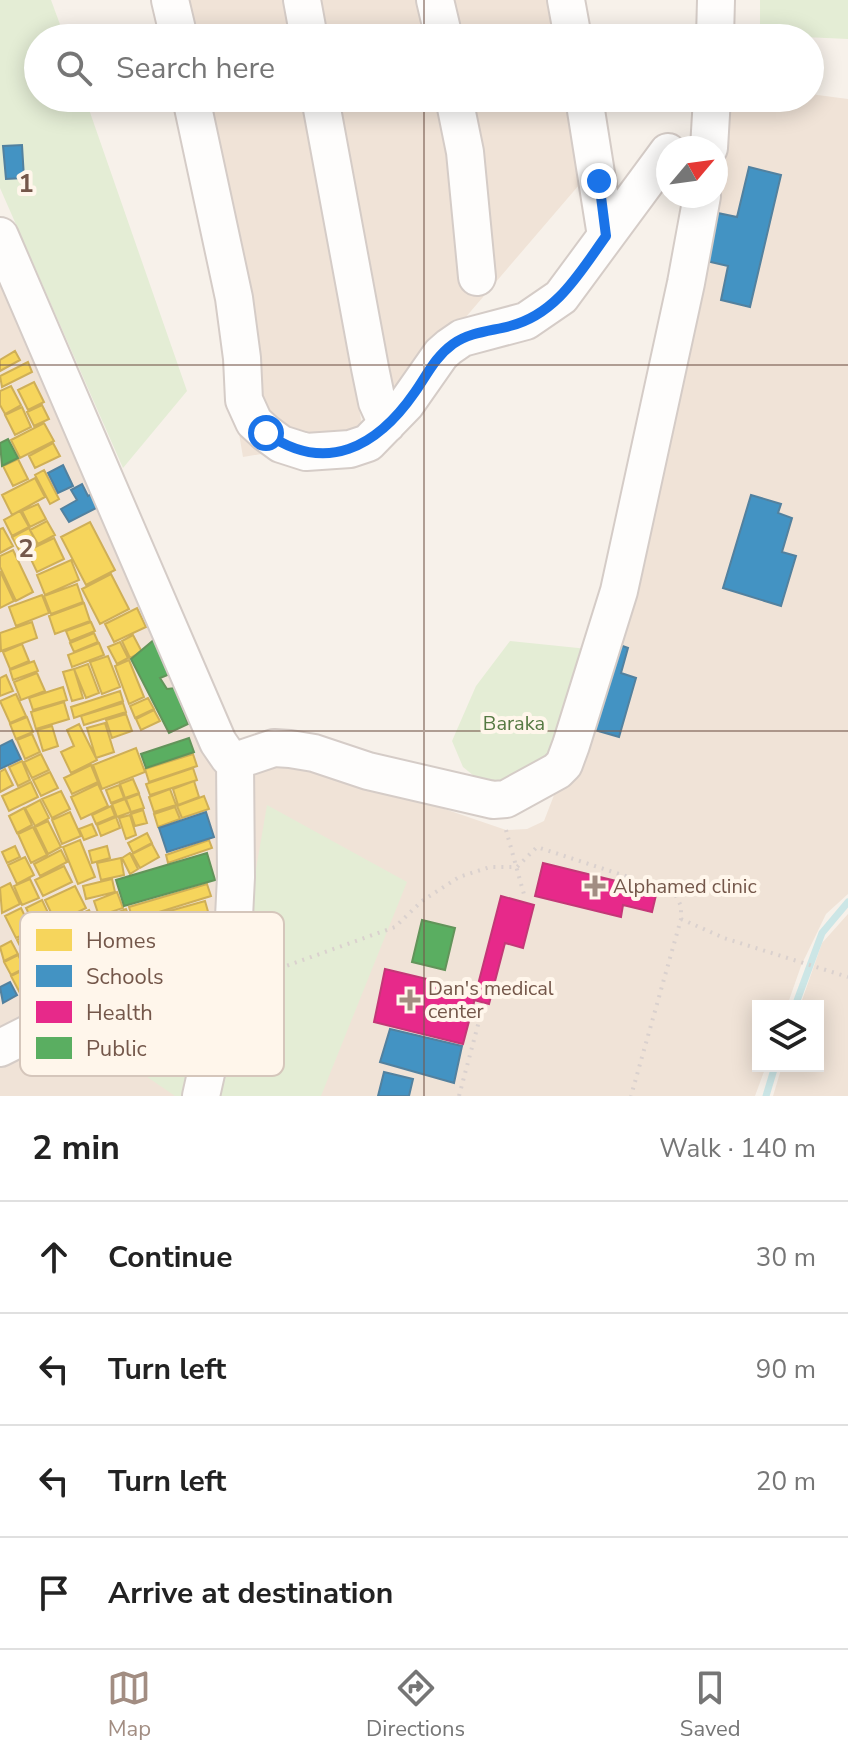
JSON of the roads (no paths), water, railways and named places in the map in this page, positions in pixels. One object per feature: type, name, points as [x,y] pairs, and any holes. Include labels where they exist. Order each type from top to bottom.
[{"type":"street","points":[[170,0],[176,24]]},
{"type":"street","points":[[302,0],[306,24]]},
{"type":"street","points":[[435,0],[441,24]]},
{"type":"street","points":[[566,0],[570,24]]},
{"type":"street","points":[[715,24],[716,0]]},
{"type":"street","points":[[194,112],[236,313],[242,358],[242,389],[254,422],[281,444],[306,452],[350,449],[368,443],[416,391],[441,354],[462,338],[526,321],[561,297],[656,169]]},
{"type":"street","points":[[323,112],[377,402],[387,424]]},
{"type":"street","points":[[457,112],[467,167],[477,277]]},
{"type":"street","points":[[586,112],[606,236]]},
{"type":"street","points":[[686,136],[711,122]]},
{"type":"street","points":[[0,236],[218,742],[229,758],[235,761],[274,748],[290,749],[493,800],[506,799],[522,791],[564,764],[619,591],[700,208]]},
{"type":"street","points":[[234,912],[235,761]]},
{"type":"street","points":[[0,1048],[20,1038]]},
{"type":"street","points":[[201,1096],[205,1076]]},
{"type":"waterway","points":[[797,1000],[822,933],[848,902]]},
{"type":"waterway","points":[[766,1096],[773,1072]]},
{"type":"place","name":"Alphamed clinic","points":[[595,886]]},
{"type":"place","name":"Dan's medical center","points":[[410,1000]]},
{"type":"park label","name":"Baraka","points":[[514,723]]}]
